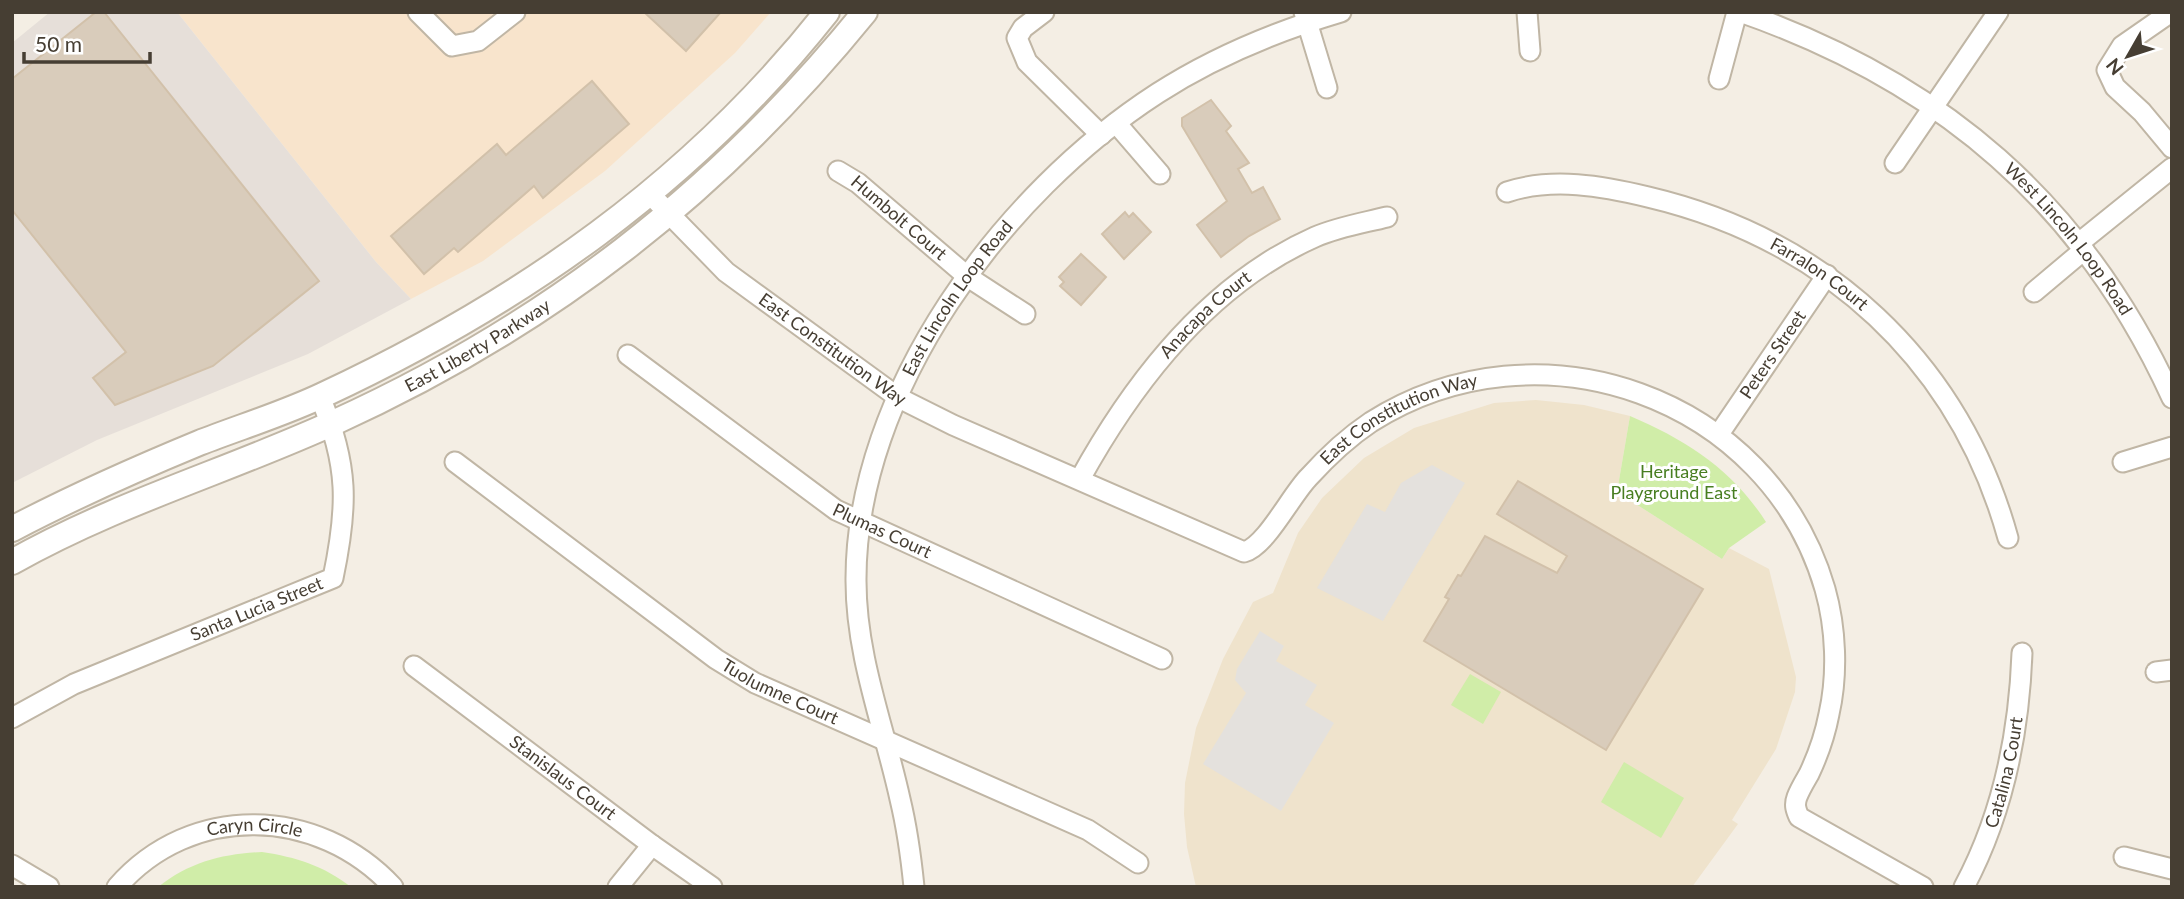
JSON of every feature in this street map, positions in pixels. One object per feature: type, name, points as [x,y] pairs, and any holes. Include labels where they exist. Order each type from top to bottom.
[{"type":"street","points":[[418,12],[440,38],[452,46],[478,41],[515,12]]},
{"type":"street","name":"East Liberty Parkway","points":[[12,529],[128,473],[320,397],[423,346],[512,295],[591,241],[711,139],[827,12]]},
{"type":"street","name":"East Liberty Parkway","points":[[12,562],[104,514],[331,424],[496,338],[595,272],[668,215],[779,113],[865,12]]},
{"type":"street","points":[[1044,12],[1023,28],[1017,38],[1027,62],[1160,174]]},
{"type":"street","name":"East Lincoln Loop Road","points":[[914,887],[909,842],[859,633],[856,583],[858,522],[877,450],[899,398],[934,328],[968,276],[1022,209],[1108,129],[1195,71],[1305,17],[1341,12]]},
{"type":"street","points":[[1527,12],[1530,51]]},
{"type":"street","points":[[1719,79],[1738,12],[1848,56],[1934,105]]},
{"type":"street","points":[[1895,163],[1998,12]]},
{"type":"street","points":[[2171,12],[2122,46],[2108,70],[2115,88],[2142,112],[2172,148]]},
{"type":"street","points":[[1305,17],[1327,88]]},
{"type":"street","name":"West Lincoln Loop Road","points":[[1934,105],[2005,163],[2081,247],[2131,317],[2172,398]]},
{"type":"street","points":[[2034,292],[2172,168]]},
{"type":"street","name":"Humbolt Court","points":[[838,171],[858,183],[968,276],[1025,314]]},
{"type":"street","name":"Farralon Court","points":[[1507,192],[1528,185],[1570,185],[1673,203],[1743,227],[1785,248],[1827,275],[1895,335],[1942,392],[1978,453],[1997,497],[2008,538]]},
{"type":"street","name":"East Constitution Way","points":[[649,193],[726,272],[899,398],[953,425],[1244,552],[1259,544],[1307,478],[1345,442],[1391,411],[1455,386],[1526,375],[1601,382],[1648,396],[1719,434],[1755,467],[1796,519],[1817,566],[1832,622],[1832,699],[1822,743],[1797,797],[1795,808],[1799,817],[1923,887]]},
{"type":"street","name":"Anacapa Court","points":[[1080,480],[1138,386],[1178,339],[1220,299],[1247,278],[1306,242],[1328,232],[1387,217]]},
{"type":"street","name":"Peters Street","points":[[1719,434],[1827,275]]},
{"type":"street","name":"Plumas Court","points":[[628,355],[806,490],[858,522],[1162,659]]},
{"type":"street","name":"Santa Lucia Street","points":[[12,718],[74,684],[333,578],[343,532],[345,487],[331,424],[320,397]]},
{"type":"street","points":[[2123,463],[2172,447]]},
{"type":"street","name":"Tuolumne Court","points":[[455,462],[716,659],[797,703],[885,738],[1087,830],[1138,863]]},
{"type":"street","name":"Catalina Court","points":[[1964,887],[1985,847],[2008,774],[2020,705],[2022,653]]},
{"type":"street","name":"Stanislaus Court","points":[[414,666],[712,887]]},
{"type":"street","name":"Caryn Circle","points":[[117,887],[141,863],[183,838],[219,827],[255,823],[292,827],[327,838],[368,863],[393,887]]},
{"type":"street","points":[[618,887],[652,845]]},
{"type":"street","points":[[2124,857],[2172,869]]},
{"type":"street","points":[[12,864],[49,887]]},
{"type":"shaded area","points":[[50,12],[177,12],[376,262],[411,299],[308,354],[97,440],[12,483],[12,43]]},
{"type":"shaded area","points":[[177,12],[771,12],[735,53],[605,171],[483,261],[411,299],[376,262]]},
{"type":"shaded area","points":[[1536,400],[1584,405],[1630,416],[1617,492],[1722,559],[1729,548],[1769,569],[1796,677],[1795,692],[1776,749],[1732,820],[1738,824],[1692,887],[1196,887],[1187,847],[1184,814],[1185,783],[1196,728],[1223,659],[1253,602],[1273,593],[1298,533],[1322,498],[1364,458],[1414,428],[1494,403]]},
{"type":"shaded area","points":[[1432,465],[1465,483],[1383,621],[1317,588],[1367,504],[1385,512],[1401,483]]},
{"type":"shaded area","points":[[1260,631],[1284,646],[1276,661],[1317,685],[1305,705],[1334,723],[1281,811],[1203,764],[1246,693],[1235,680],[1237,669]]},
{"type":"green space","name":"Heritage Playground East","points":[[1630,416],[1689,446],[1723,471],[1753,503],[1766,522],[1729,548],[1722,559],[1617,492]]},
{"type":"green space","points":[[1470,674],[1501,692],[1483,724],[1451,705]]},
{"type":"green space","points":[[1624,762],[1684,798],[1661,838],[1601,802]]},
{"type":"green space","points":[[262,852],[309,863],[351,887],[158,887],[194,865],[233,855]]},
{"type":"building","points":[[96,12],[104,12],[319,281],[213,366],[115,405],[93,378],[126,352],[12,210],[12,79]]},
{"type":"building","points":[[644,12],[721,12],[686,51]]},
{"type":"building","points":[[592,81],[629,124],[543,198],[534,186],[458,252],[454,248],[424,274],[391,236],[497,144],[506,155]]},
{"type":"building","points":[[1211,100],[1231,126],[1226,131],[1249,163],[1238,169],[1252,193],[1263,187],[1280,219],[1249,236],[1221,257],[1197,225],[1227,201],[1182,126],[1182,118]]},
{"type":"building","points":[[1125,212],[1129,217],[1133,213],[1151,232],[1124,259],[1102,234]]},
{"type":"building","points":[[1081,254],[1106,277],[1081,305],[1060,286],[1064,282],[1059,277]]},
{"type":"building","points":[[1518,481],[1703,589],[1606,750],[1424,641],[1449,599],[1445,597],[1485,536],[1557,573],[1567,556],[1497,514]]}]
